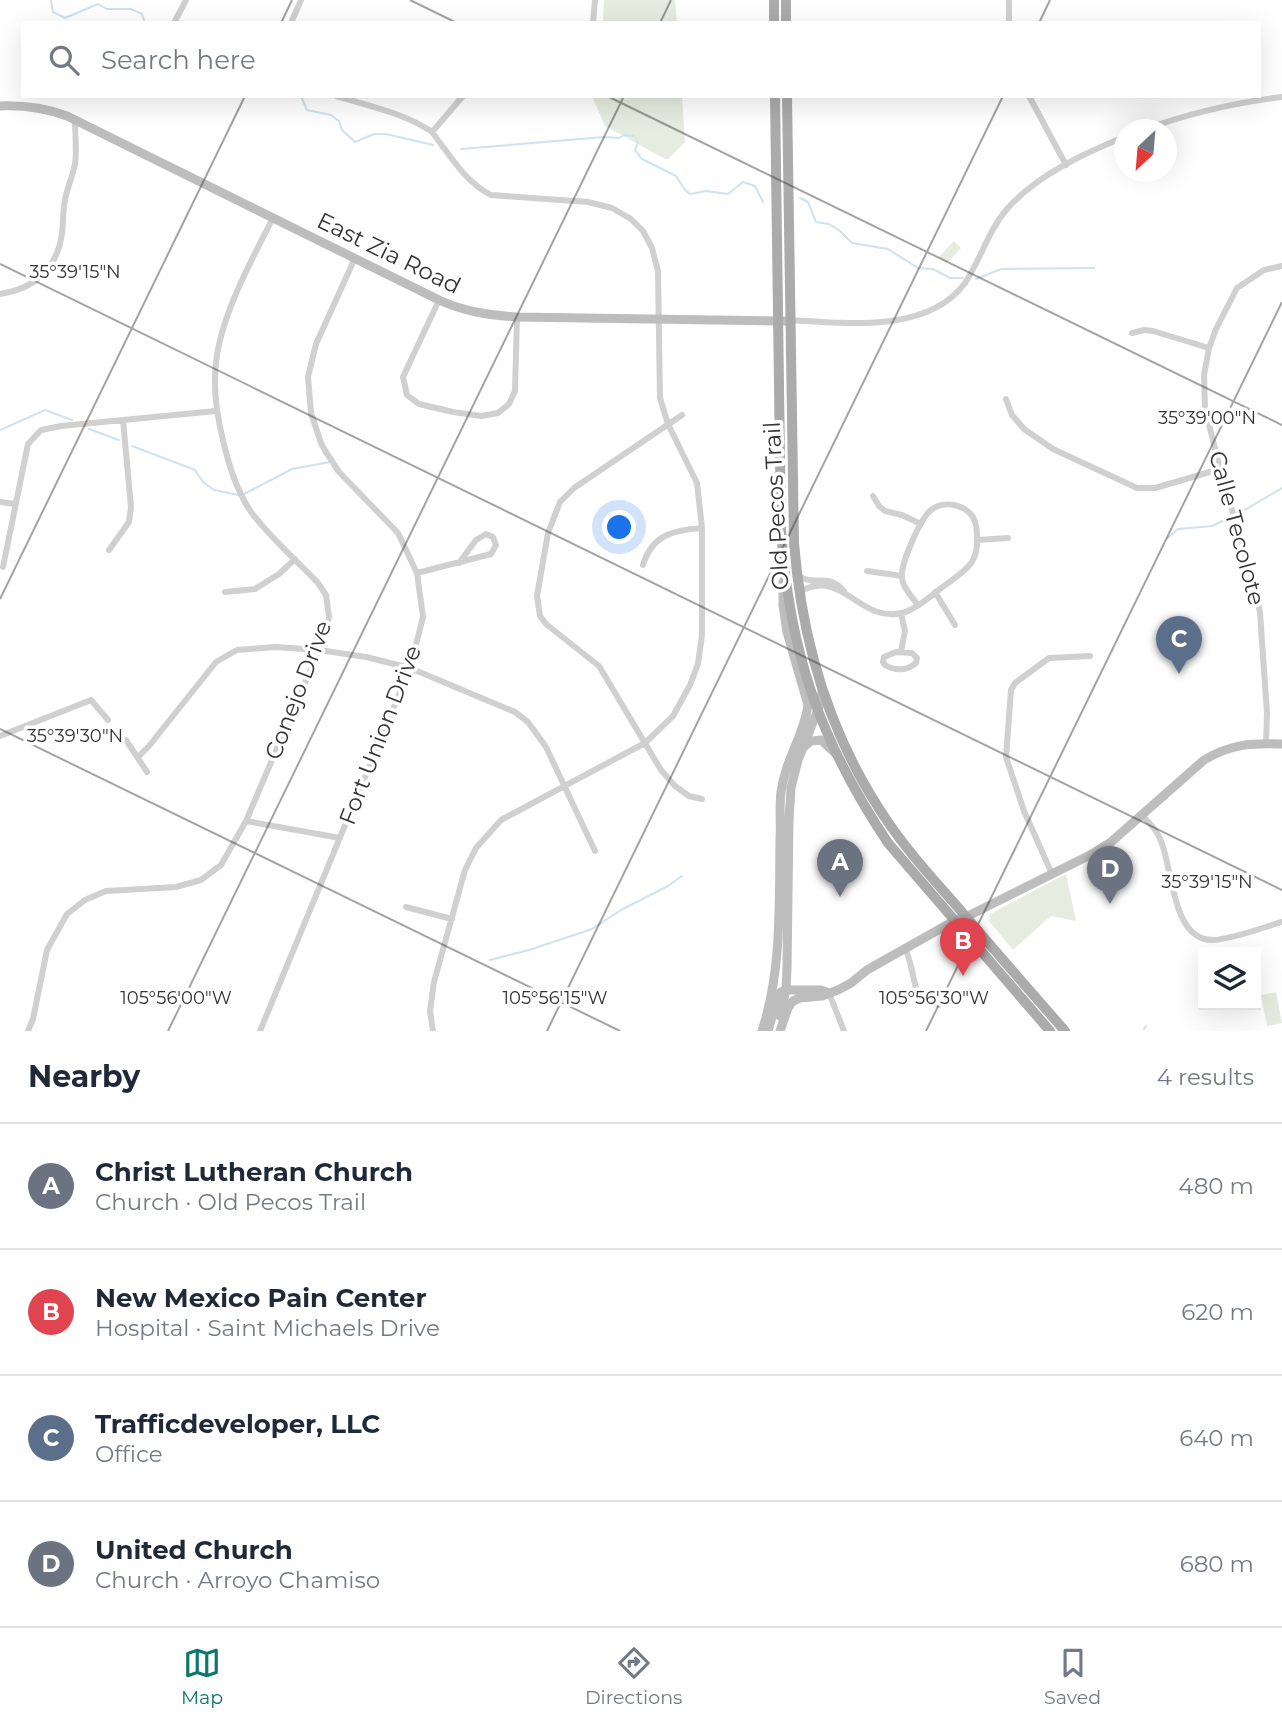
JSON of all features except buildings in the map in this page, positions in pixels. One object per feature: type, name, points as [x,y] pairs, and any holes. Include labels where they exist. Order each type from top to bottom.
[{"type":"main road","points":[[774,0],[774,21]]},
{"type":"main road","points":[[786,0],[786,21]]},
{"type":"main road","name":"Old Pecos Trail","points":[[775,98],[783,562]]},
{"type":"main road","name":"Old Pecos Trail","points":[[787,98],[793,543],[798,593],[822,689]]},
{"type":"main road","points":[[781,530],[790,585],[798,593]]},
{"type":"main road","points":[[783,562],[798,649],[817,712],[836,755],[868,813],[888,843],[1050,1031]]},
{"type":"main road","points":[[822,689],[842,741],[890,825],[916,859],[1065,1031]]},
{"type":"street","points":[[175,21],[186,0]]},
{"type":"street","points":[[292,21],[301,0]]},
{"type":"street","points":[[593,21],[595,0]]},
{"type":"street","points":[[1009,0],[1009,21]]},
{"type":"street","points":[[1175,119],[1220,107],[1282,97]]},
{"type":"street","points":[[432,131],[461,98]]},
{"type":"street","points":[[1030,98],[1066,165]]},
{"type":"street","points":[[362,100],[414,120],[432,131],[465,176],[491,195],[588,202],[612,208],[629,217],[642,231],[652,248],[658,271],[660,398],[668,424],[697,483],[702,528],[702,635],[698,664],[690,685],[673,716],[645,743],[501,820],[476,848],[465,870],[434,982],[430,1011],[433,1031]]},
{"type":"street","name":"East Zia Road","points":[[0,106],[41,108],[75,120],[460,309],[517,317],[790,320]]},
{"type":"street","points":[[0,294],[35,282],[55,258],[62,233],[66,195],[75,165],[75,120]]},
{"type":"street","points":[[790,320],[877,323],[907,318],[934,308],[963,286],[990,233],[1013,203],[1031,187],[1066,165],[1114,142]]},
{"type":"street","name":"Conejo Drive","points":[[28,1031],[33,1020],[47,950],[67,914],[85,900],[106,891],[176,887],[201,880],[221,865],[246,821],[319,650],[329,617],[326,595],[318,583],[258,520],[245,502],[225,451],[216,411],[216,358],[221,334],[246,271],[273,218]]},
{"type":"street","name":"Fort Union Drive","points":[[260,1031],[411,668],[423,617],[417,573],[398,533],[331,461],[321,443],[312,413],[308,377],[316,344],[355,258]]},
{"type":"street","name":"Calle Tecolote","points":[[1266,743],[1267,713],[1260,613],[1205,408],[1204,375],[1216,329],[1237,288],[1264,270],[1282,266]]},
{"type":"street","points":[[439,300],[403,377],[407,395],[419,404],[453,412],[481,416],[498,413],[509,404],[515,391],[517,317]]},
{"type":"street","points":[[1132,333],[1153,331],[1209,348]]},
{"type":"street","points":[[1006,399],[1012,415],[1024,429],[1053,449],[1137,488],[1155,488],[1220,469]]},
{"type":"street","points":[[3,567],[28,443],[41,430],[216,411]]},
{"type":"street","points":[[682,415],[573,488],[559,502],[548,533],[537,596],[540,616],[546,624],[599,666],[661,770],[675,786],[689,796],[702,799]]},
{"type":"street","points":[[109,550],[129,522],[131,507],[123,420]]},
{"type":"street","points":[[873,496],[885,511],[921,524]]},
{"type":"street","points":[[0,502],[16,504]]},
{"type":"street","points":[[796,574],[806,581],[834,582],[863,606],[875,611],[901,613],[918,605],[972,562],[976,553],[976,525],[967,511],[954,505],[935,507],[926,515],[903,565],[904,586],[918,605]]},
{"type":"street","points":[[643,565],[647,553],[663,536],[681,530],[702,528]]},
{"type":"street","points":[[417,573],[458,563],[491,554],[496,545],[493,537],[486,534],[479,538],[458,563]]},
{"type":"street","points":[[977,540],[1008,538]]},
{"type":"street","points":[[225,592],[255,589],[279,574],[295,559]]},
{"type":"street","name":"Old Pecos Trail","points":[[762,1031],[771,991],[778,931],[782,786],[787,762],[806,718],[808,705],[787,632],[783,605],[783,562]]},
{"type":"street","points":[[867,571],[902,576]]},
{"type":"street","points":[[798,593],[825,585],[848,595]]},
{"type":"street","points":[[935,592],[955,625]]},
{"type":"street","points":[[901,613],[905,631],[901,651]]},
{"type":"street","points":[[138,757],[216,662],[237,650],[275,647],[366,657],[411,668],[515,712],[528,722],[546,747],[595,851]]},
{"type":"street","points":[[901,651],[916,656],[914,665],[902,669],[885,665],[883,660],[887,654],[901,651]]},
{"type":"street","points":[[1052,874],[1024,811],[1006,757],[1012,690],[1015,683],[1049,658],[1090,656]]},
{"type":"street","name":"Old Pecos Trail","points":[[778,1031],[786,990],[792,781],[817,712],[822,689]]},
{"type":"street","points":[[0,736],[91,701],[108,720]]},
{"type":"street","points":[[127,740],[147,772]]},
{"type":"street","points":[[798,760],[807,744],[814,740],[824,742],[836,755]]},
{"type":"street","points":[[778,1031],[793,1001],[822,996],[851,984],[861,974],[954,921],[1090,855],[1111,842],[1210,756],[1251,743],[1282,744]]},
{"type":"street","points":[[1142,815],[1162,842],[1182,920],[1194,934],[1217,940],[1282,922]]},
{"type":"street","points":[[246,821],[340,838]]},
{"type":"street","points":[[406,906],[452,919]]},
{"type":"street","points":[[906,948],[918,998],[939,1004]]},
{"type":"street","points":[[768,1031],[778,996],[786,990],[821,990],[829,993],[844,1031]]},
{"type":"shaded area","points":[[604,0],[675,0],[677,21],[603,21]]},
{"type":"shaded area","points":[[593,98],[682,98],[685,142],[667,160],[605,126]]},
{"type":"shaded area","points":[[954,241],[961,248],[947,263],[939,257]]},
{"type":"shaded area","points":[[1110,851],[1117,864],[1116,879],[1105,873],[1098,859]]},
{"type":"shaded area","points":[[1066,874],[1076,921],[1051,916],[1013,950],[989,921],[990,914]]},
{"type":"shaded area","points":[[1276,992],[1282,1023],[1267,1026],[1261,995]]},
{"type":"waterway","points":[[51,0],[53,12],[65,18],[98,4],[107,9],[131,9],[142,14],[144,21]]},
{"type":"waterway","points":[[302,98],[307,110],[331,115],[339,121],[342,130],[355,142],[374,134],[386,134],[433,145]]},
{"type":"waterway","points":[[461,149],[634,136],[638,142],[635,150],[642,159],[676,176],[690,194],[706,191],[728,194],[743,182],[755,186],[763,202]]},
{"type":"waterway","points":[[800,198],[808,202],[816,222],[829,224],[852,243],[888,249],[918,268],[933,269],[950,278],[963,278]]},
{"type":"waterway","points":[[976,279],[1001,269],[1094,268]]},
{"type":"waterway","points":[[0,430],[45,410],[72,420]]},
{"type":"waterway","points":[[89,429],[119,440]]},
{"type":"waterway","points":[[132,446],[195,470],[203,482],[214,490],[239,495]]},
{"type":"waterway","points":[[244,494],[292,469],[330,462]]},
{"type":"waterway","points":[[1238,514],[1282,488]]},
{"type":"waterway","points":[[1168,538],[1178,529],[1212,526],[1229,518]]},
{"type":"waterway","points":[[490,960],[592,929],[682,876]]},
{"type":"place","name":"Trafficdeveloper, LLC","points":[[1179,674]]},
{"type":"place","name":"Christ Lutheran Church","points":[[840,897]]},
{"type":"place","name":"United Church","points":[[1110,904]]},
{"type":"place","name":"New Mexico Pain Center","points":[[963,976]]}]
